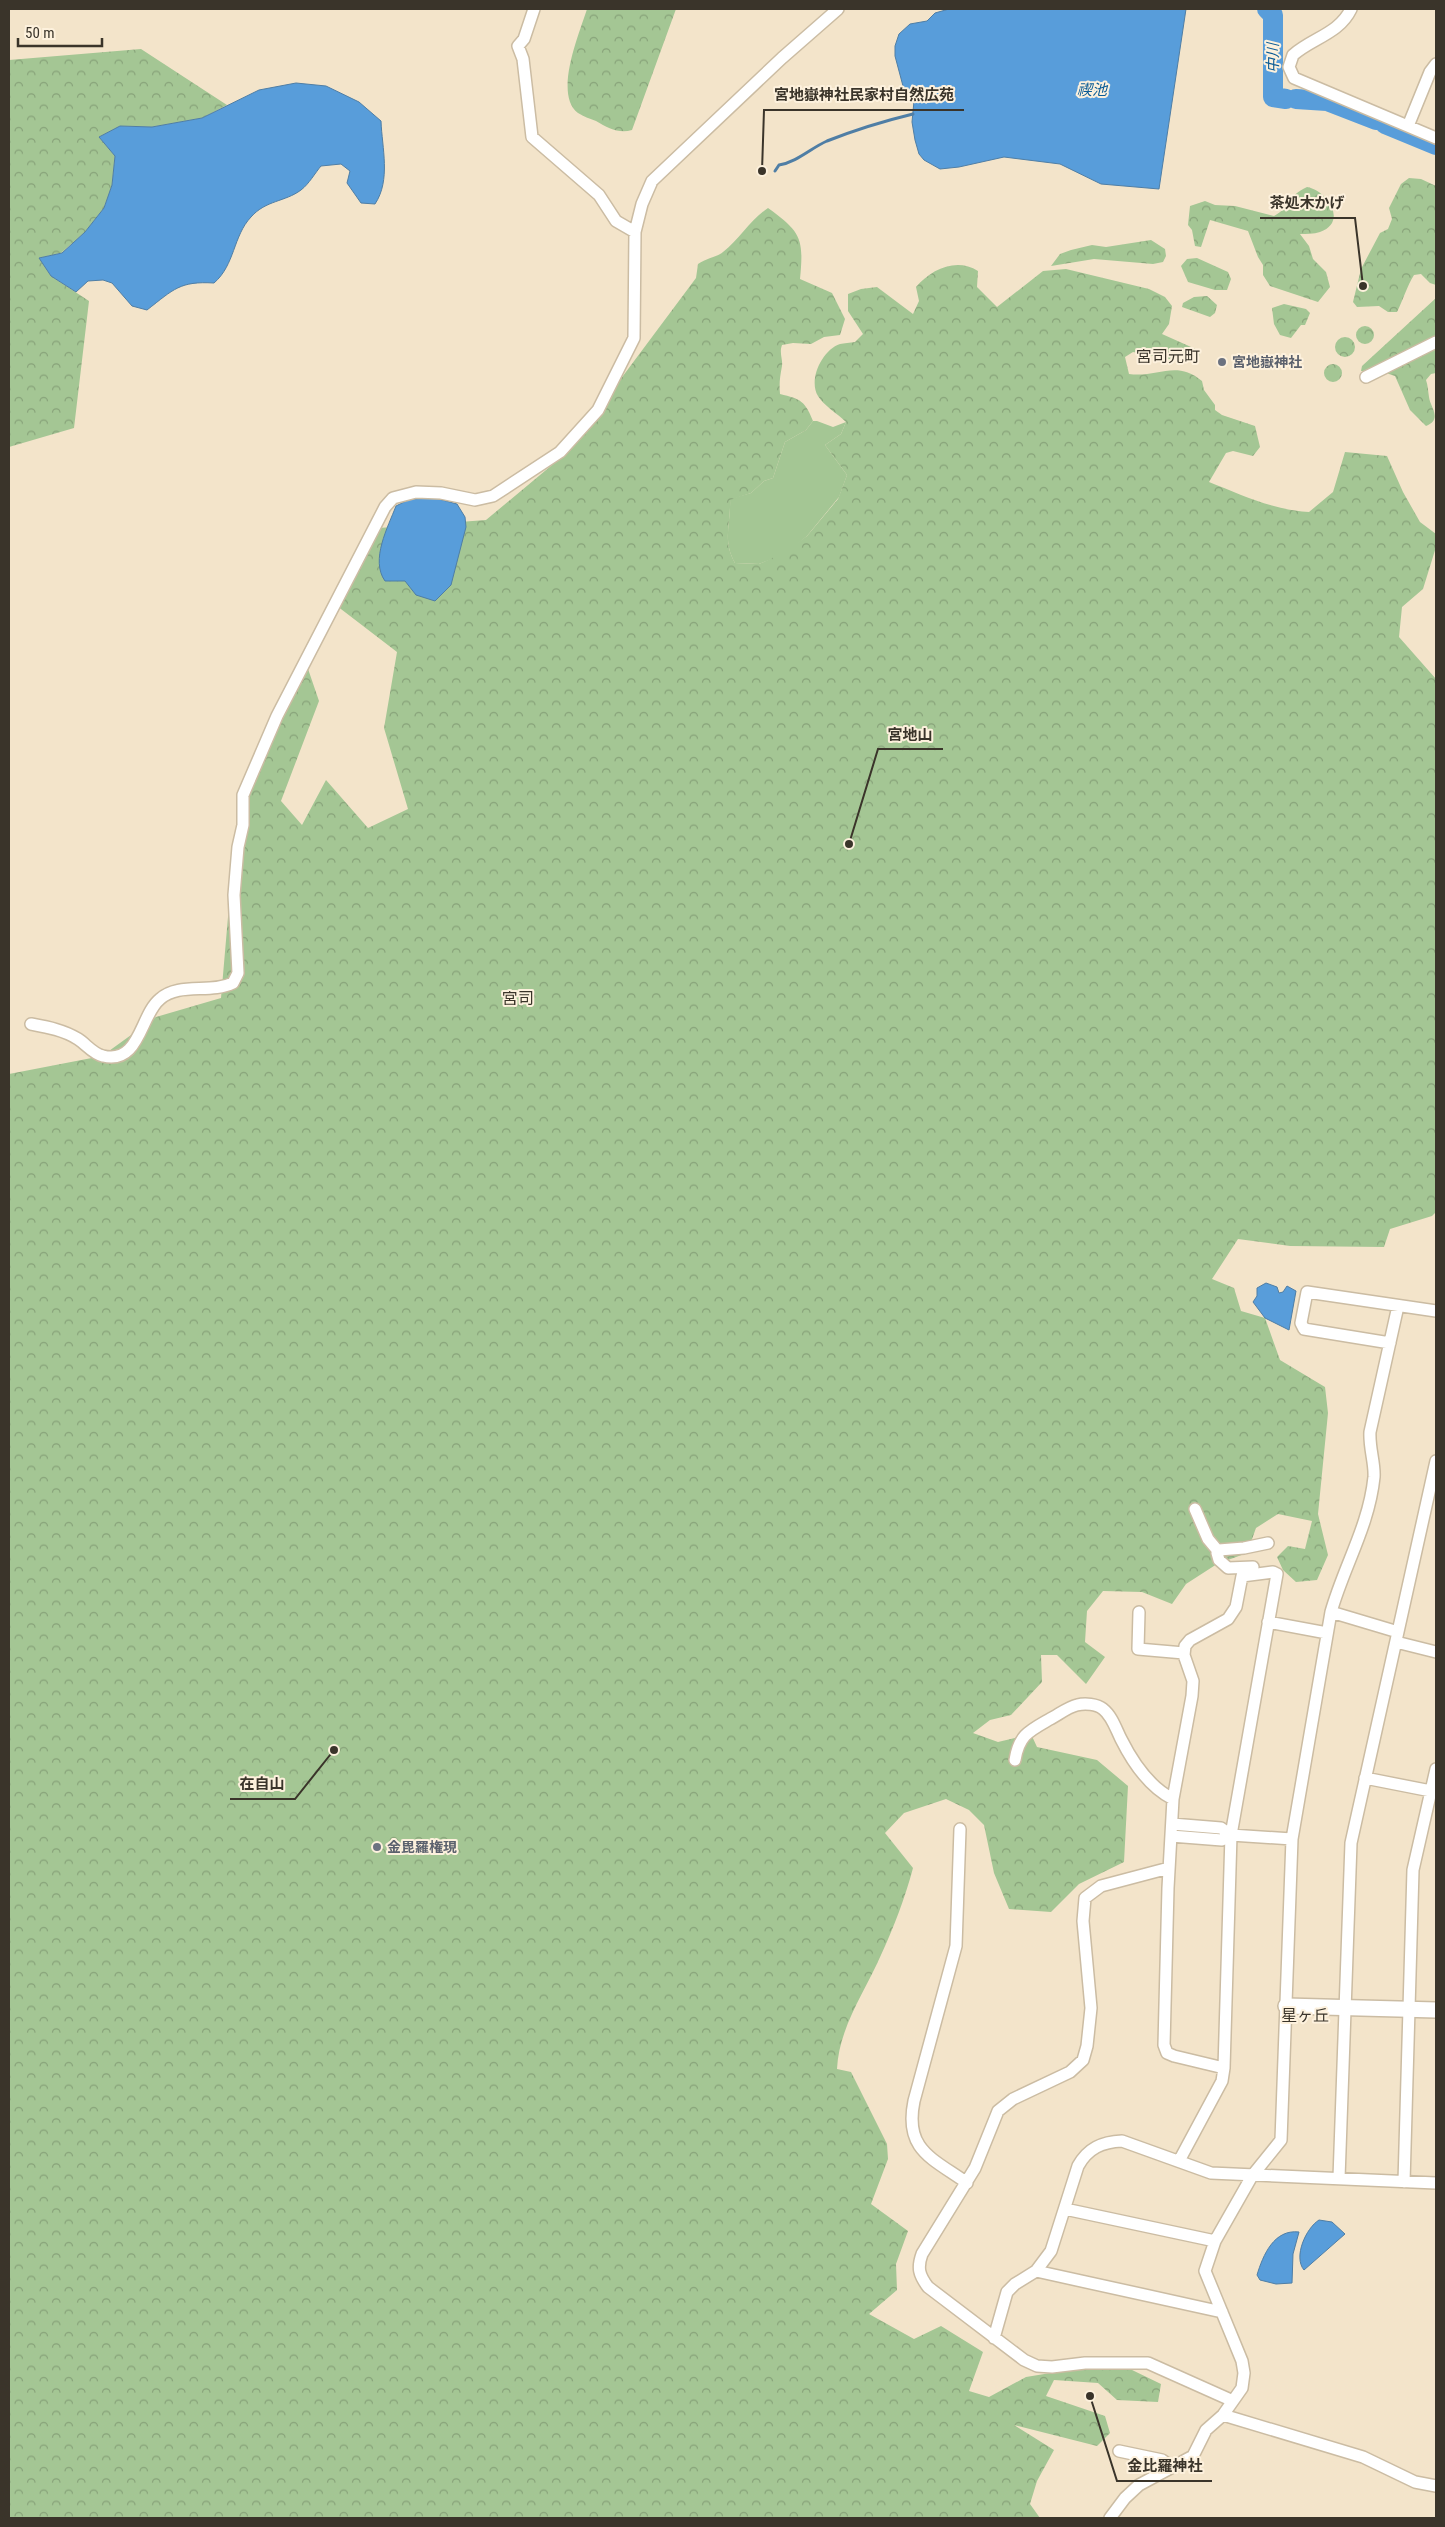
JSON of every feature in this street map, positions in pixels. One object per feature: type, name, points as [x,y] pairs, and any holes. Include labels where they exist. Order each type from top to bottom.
[{"type":"street","points":[[534,9],[524,39],[518,46],[523,59],[532,137],[598,195],[616,221],[635,232]]},
{"type":"street","points":[[31,1024],[70,1034],[94,1052],[103,1056],[121,1055],[131,1048],[153,1006],[161,998],[184,990],[210,990],[233,983],[238,973],[234,895],[238,847],[243,825],[243,795],[277,716],[385,507],[393,498],[416,492],[441,493],[475,500],[493,496],[560,452],[577,435],[598,410],[634,338],[635,232],[642,204],[652,181],[782,58],[838,9]]},
{"type":"street","points":[[1351,9],[1340,24],[1293,55],[1290,60],[1290,73],[1299,83],[1436,138]]},
{"type":"street","points":[[1408,126],[1430,72],[1436,64]]},
{"type":"street","points":[[1366,377],[1436,342]]},
{"type":"street","points":[[1390,1343],[1304,1329],[1301,1323],[1307,1292],[1436,1311]]},
{"type":"street","points":[[1110,2518],[1125,2498],[1139,2485],[1193,2456],[1206,2430],[1223,2415],[1242,2388],[1244,2373],[1242,2361],[1206,2271],[1215,2241],[1252,2176],[1281,2140],[1292,1839],[1330,1612],[1338,1586],[1359,1542],[1365,1522],[1374,1476],[1369,1447],[1370,1432],[1398,1306]]},
{"type":"street","points":[[1339,2178],[1349,1858],[1436,1461]]},
{"type":"street","points":[[1195,1509],[1208,1539],[1218,1551]]},
{"type":"street","points":[[1218,1551],[1268,1543]]},
{"type":"street","points":[[1179,2161],[1222,2081],[1224,2068],[1231,1835],[1277,1574],[1273,1572],[1272,1564],[1228,1568],[1216,1556],[1218,1551]]},
{"type":"street","points":[[1224,2068],[1174,2056],[1167,2052],[1164,2045],[1173,1799],[1192,1696],[1193,1681],[1184,1653],[1185,1646],[1190,1640],[1228,1619],[1236,1607],[1242,1576],[1273,1572]]},
{"type":"street","points":[[1139,1612],[1138,1649],[1184,1653]]},
{"type":"street","points":[[1330,1612],[1436,1652]]},
{"type":"street","points":[[1268,1622],[1327,1633]]},
{"type":"street","points":[[1015,1760],[1018,1744],[1025,1735],[1075,1705],[1094,1706],[1103,1709],[1112,1719],[1132,1760],[1151,1783],[1173,1799]]},
{"type":"street","points":[[1404,2182],[1414,1870],[1434,1791],[1436,1768]]},
{"type":"street","points":[[1365,1778],[1434,1791]]},
{"type":"street","points":[[1172,1824],[1221,1828],[1231,1835],[1292,1839]]},
{"type":"street","points":[[960,1829],[956,1946],[914,2101],[911,2128],[918,2146],[926,2154],[967,2182]]},
{"type":"street","points":[[1171,1836],[1222,1840],[1231,1835]]},
{"type":"street","points":[[1169,1868],[1101,1886],[1085,1898],[1083,1921],[1090,2008],[1087,2046],[1083,2060],[1070,2072],[1013,2099],[998,2111],[967,2182],[922,2254],[918,2266],[919,2274],[928,2287],[1024,2360],[1037,2366],[1052,2367],[1085,2363],[1148,2363],[1233,2401]]},
{"type":"street","points":[[1286,2006],[1436,2010]]},
{"type":"street","points":[[994,2338],[1007,2292],[1015,2284],[1036,2272],[1051,2251],[1078,2166],[1085,2154],[1096,2146],[1108,2142],[1122,2141],[1211,2173],[1436,2183]]},
{"type":"street","points":[[1065,2209],[1215,2241]]},
{"type":"street","points":[[1036,2272],[1222,2312]]},
{"type":"street","points":[[1223,2415],[1363,2457],[1415,2482],[1436,2486]]},
{"type":"street","points":[[1119,2451],[1162,2460],[1172,2467]]},
{"type":"green space","points":[[587,9],[676,9],[632,130],[618,131],[609,128],[578,113],[571,104],[568,92],[570,62]]},
{"type":"green space","points":[[141,49],[227,105],[202,118],[152,127],[120,126],[99,137],[115,156],[112,185],[104,208],[85,232],[61,253],[39,258],[51,276],[89,301],[74,428],[9,447],[9,60]]},
{"type":"green space","points":[[1409,178],[1421,179],[1436,186],[1436,285],[1430,283],[1421,274],[1414,275],[1397,312],[1388,312],[1379,306],[1357,307],[1353,302],[1361,269],[1380,233],[1388,229],[1392,219],[1389,208],[1401,184]]},
{"type":"green space","points":[[1307,187],[1322,194],[1328,200],[1334,214],[1333,221],[1320,232],[1300,234],[1309,246],[1313,259],[1326,272],[1330,287],[1318,302],[1270,286],[1263,275],[1263,265],[1248,231],[1210,220],[1201,247],[1195,246],[1192,230],[1188,225],[1190,206],[1205,201],[1215,205],[1235,206],[1274,216],[1284,209],[1296,194]]},
{"type":"green space","points":[[768,208],[787,223],[798,237],[801,254],[800,279],[832,293],[845,319],[840,335],[824,337],[811,344],[793,343],[782,345],[780,394],[798,399],[805,405],[813,421],[806,430],[785,442],[773,478],[764,481],[751,493],[730,500],[728,539],[731,555],[735,563],[759,564],[783,553],[807,536],[838,499],[847,475],[825,445],[841,434],[846,422],[820,399],[815,389],[815,382],[818,366],[833,347],[855,342],[863,334],[848,311],[848,294],[861,289],[877,287],[913,314],[919,301],[916,287],[937,270],[953,265],[962,265],[978,271],[977,287],[997,307],[1043,271],[1066,269],[1149,289],[1165,297],[1172,306],[1169,324],[1162,334],[1200,351],[1199,357],[1174,360],[1133,352],[1125,357],[1129,374],[1139,375],[1175,370],[1193,375],[1202,381],[1204,390],[1215,405],[1215,410],[1222,415],[1255,426],[1260,447],[1253,456],[1233,451],[1226,453],[1209,482],[1270,505],[1309,512],[1333,492],[1345,452],[1387,456],[1403,492],[1420,522],[1436,534],[1436,547],[1423,589],[1402,607],[1399,637],[1436,679],[1436,1212],[1432,1216],[1390,1229],[1384,1247],[1290,1246],[1238,1239],[1212,1279],[1234,1288],[1241,1311],[1265,1318],[1280,1360],[1325,1387],[1328,1413],[1318,1514],[1328,1555],[1317,1580],[1296,1582],[1283,1570],[1277,1557],[1288,1546],[1305,1549],[1312,1521],[1278,1514],[1256,1528],[1247,1553],[1217,1564],[1186,1584],[1172,1604],[1142,1592],[1103,1591],[1087,1611],[1085,1642],[1105,1657],[1086,1684],[1057,1655],[1041,1655],[1042,1682],[1011,1715],[990,1720],[973,1733],[998,1742],[1031,1734],[1037,1747],[1097,1760],[1128,1786],[1124,1862],[1079,1884],[1051,1912],[1009,1909],[994,1873],[984,1825],[969,1810],[946,1799],[904,1813],[885,1833],[913,1868],[895,1923],[848,2024],[839,2054],[837,2069],[851,2072],[887,2144],[888,2159],[871,2204],[908,2231],[896,2264],[897,2290],[869,2314],[914,2339],[941,2326],[983,2352],[969,2391],[989,2397],[1026,2377],[1081,2368],[1130,2369],[1161,2384],[1158,2402],[1117,2400],[1098,2383],[1054,2380],[1046,2396],[1105,2416],[1110,2433],[1097,2446],[1014,2425],[1054,2450],[1037,2481],[1030,2504],[1040,2518],[9,2518],[9,1074],[102,1056],[156,1017],[221,998],[228,917],[256,759],[306,663],[319,701],[281,801],[302,825],[326,780],[368,828],[408,809],[384,728],[397,652],[337,606],[379,528],[486,520],[564,455],[696,278],[698,264],[723,252]]},
{"type":"green space","points":[[1151,240],[1165,249],[1166,256],[1163,262],[1153,264],[1094,259],[1051,266],[1060,254],[1071,250],[1092,245],[1106,247]]},
{"type":"green space","points":[[1197,258],[1228,272],[1231,279],[1227,290],[1215,290],[1188,282],[1181,266],[1187,259]]},
{"type":"green space","points":[[1207,296],[1217,305],[1215,313],[1210,317],[1182,307],[1183,303],[1194,297]]},
{"type":"green space","points":[[1436,298],[1436,373],[1431,374],[1426,380],[1435,416],[1434,420],[1426,426],[1410,410],[1395,376],[1386,373],[1361,371],[1362,366]]},
{"type":"green space","points":[[1284,304],[1306,309],[1310,313],[1305,325],[1301,325],[1291,338],[1280,335],[1274,324],[1272,308]]},
{"type":"green space","points":[[1365,326],[1371,329],[1374,335],[1371,341],[1365,344],[1359,341],[1356,335],[1359,329]]},
{"type":"green space","points":[[1345,337],[1352,340],[1355,347],[1352,354],[1345,357],[1338,354],[1335,347],[1338,340]]},
{"type":"green space","points":[[1329,364],[1337,364],[1342,369],[1340,380],[1329,382],[1324,377],[1324,369]]},
{"type":"green space","points":[[813,421],[833,427],[846,422],[841,434],[825,445],[847,475],[839,497],[807,536],[785,554],[759,564],[735,563],[731,555],[728,539],[730,499],[751,493],[764,481],[773,478],[785,442],[806,430]]},
{"type":"water","name":"禊池","points":[[949,9],[1186,9],[1159,189],[1101,184],[1060,164],[1004,157],[959,167],[940,169],[924,160],[919,154],[915,140],[912,122],[914,101],[903,86],[895,56],[895,46],[899,34],[910,24],[927,21],[935,13]]},
{"type":"water","points":[[296,83],[326,86],[359,102],[381,121],[384,174],[380,195],[375,204],[361,203],[347,183],[350,171],[341,164],[321,166],[301,190],[263,207],[251,217],[241,233],[226,268],[214,283],[185,285],[171,292],[147,310],[132,306],[112,283],[103,280],[88,281],[76,292],[51,276],[39,258],[62,253],[85,232],[104,208],[112,185],[115,156],[99,137],[120,126],[152,127],[202,118],[259,90]]},
{"type":"water","points":[[435,498],[457,504],[465,517],[466,527],[451,585],[435,601],[416,595],[405,581],[385,581],[379,563],[385,533],[396,506],[410,499]]},
{"type":"water","points":[[1266,1283],[1277,1287],[1279,1293],[1283,1292],[1287,1286],[1296,1291],[1289,1330],[1265,1318],[1253,1302],[1257,1296],[1257,1288]]},
{"type":"water","points":[[1319,2220],[1332,2222],[1345,2234],[1304,2270],[1300,2258],[1302,2243],[1310,2229]]},
{"type":"water","points":[[1290,2232],[1299,2232],[1293,2254],[1292,2283],[1276,2284],[1260,2280],[1257,2275],[1266,2252],[1271,2245],[1283,2235]]},
{"type":"waterway","name":"中川","points":[[1267,9],[1273,15],[1273,97],[1286,99]]},
{"type":"waterway","name":"中川","points":[[1296,99],[1327,101],[1376,120]]},
{"type":"waterway","points":[[775,171],[779,165],[792,161],[827,141],[913,114]]},
{"type":"waterway","name":"中川","points":[[1385,124],[1436,145]]},
{"type":"place","name":"宮地嶽神社民家村自然広苑","points":[[762,171]]},
{"type":"place","name":"茶処木かげ","points":[[1363,286]]},
{"type":"place","name":"宮地嶽神社","points":[[1222,362]]},
{"type":"place","name":"宮地山","points":[[849,844]]},
{"type":"place","name":"在自山","points":[[334,1750]]},
{"type":"place","name":"金毘羅権現","points":[[377,1847]]},
{"type":"place","name":"金比羅神社","points":[[1090,2396]]},
{"type":"district","name":"宮司元町","points":[[1168,356]]},
{"type":"district","name":"宮司","points":[[518,998]]},
{"type":"district","name":"星ヶ丘","points":[[1305,2015]]}]
